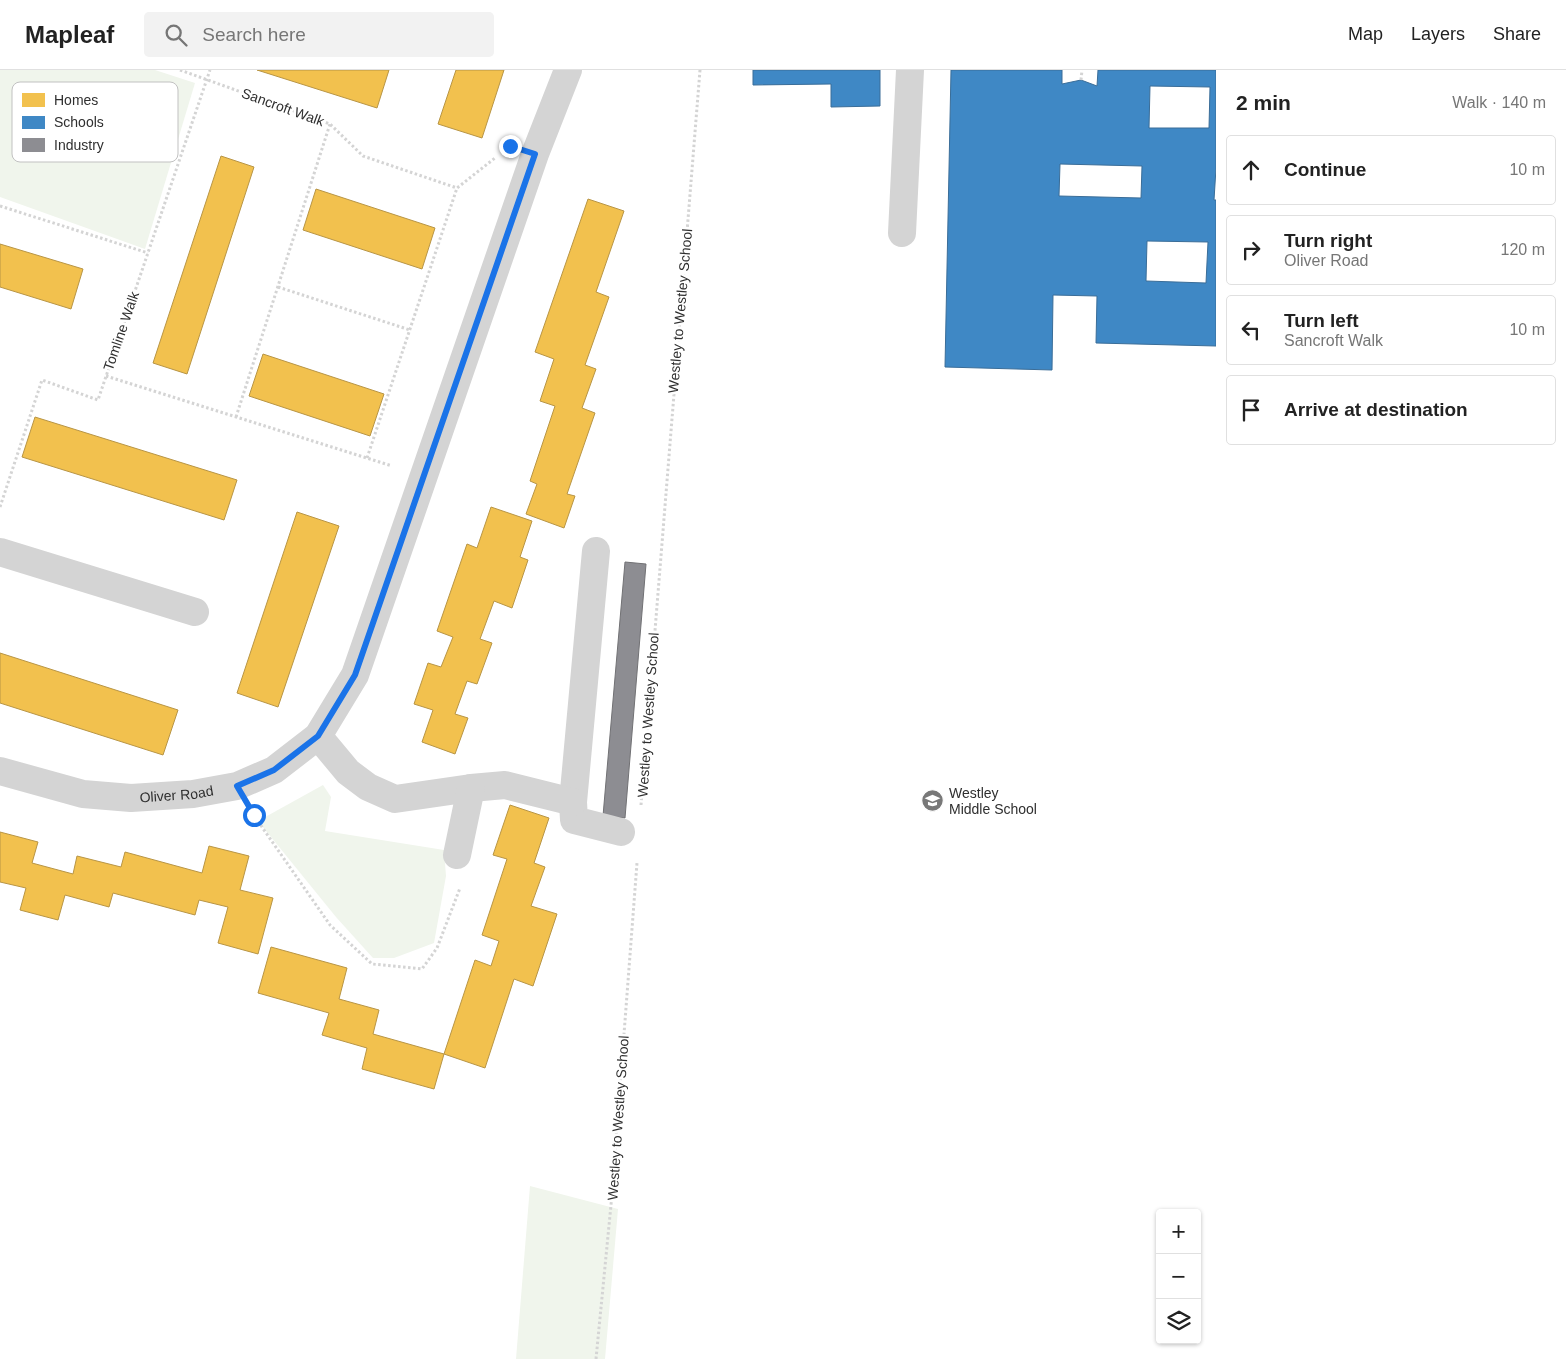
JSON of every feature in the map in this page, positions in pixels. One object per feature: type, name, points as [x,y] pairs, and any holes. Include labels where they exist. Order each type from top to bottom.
[{"type":"street","name":"Oliver Road","points":[[0,771],[83,794],[131,798],[193,794],[237,786],[274,770],[318,736],[355,675],[535,154],[568,70]]},
{"type":"street","points":[[902,233],[910,70]]},
{"type":"street","points":[[596,551],[573,802],[574,820],[621,832]]},
{"type":"street","points":[[0,552],[195,612]]},
{"type":"street","points":[[318,736],[348,772],[368,787],[395,799],[505,785],[573,802]]},
{"type":"street","points":[[457,855],[471,788]]},
{"type":"path","name":"Sancroft Walk","points":[[180,70],[330,124],[363,156],[457,188]]},
{"type":"path","name":"Tomline Walk","points":[[0,507],[42,380],[98,400],[210,70]]},
{"type":"path","name":"Westley to Westley School","points":[[641,809],[700,70]]},
{"type":"path","points":[[1081,80],[1082,70]]},
{"type":"path","points":[[236,417],[330,124]]},
{"type":"path","points":[[367,458],[457,188],[510,146],[535,154]]},
{"type":"path","points":[[0,206],[148,253]]},
{"type":"path","points":[[278,287],[410,330]]},
{"type":"path","points":[[106,376],[423,476]]},
{"type":"path","points":[[237,786],[254,815],[330,925],[372,964],[422,969],[437,948],[460,889],[457,855]]},
{"type":"path","name":"Westley to Westley School","points":[[596,1359],[611,1205],[637,858]]},
{"type":"shaded area","points":[[0,70],[155,70],[195,83],[178,139],[178,82],[12,82],[12,162],[171,162],[145,249],[0,197]]},
{"type":"shaded area","points":[[323,785],[331,797],[325,831],[444,850],[446,876],[434,943],[394,958],[373,958],[336,917],[258,821]]},
{"type":"shaded area","points":[[530,1186],[618,1209],[605,1359],[516,1359]]},
{"type":"building: Homes","points":[[257,70],[389,70],[377,108]]},
{"type":"building: Homes","points":[[456,70],[504,70],[482,138],[438,124]]},
{"type":"building: Homes","points":[[221,156],[254,167],[187,374],[153,363]]},
{"type":"building: Homes","points":[[316,189],[435,228],[422,269],[303,230]]},
{"type":"building: Homes","points":[[588,199],[624,211],[596,292],[609,297],[585,365],[596,369],[582,408],[595,413],[567,494],[575,496],[564,528],[526,514],[537,484],[530,481],[555,406],[540,401],[554,359],[535,352]]},
{"type":"building: Homes","points":[[0,244],[83,269],[71,309],[0,287]]},
{"type":"building: Homes","points":[[263,354],[384,394],[370,436],[249,396]]},
{"type":"building: Homes","points":[[35,417],[237,480],[224,520],[22,457]]},
{"type":"building: Homes","points":[[491,507],[532,521],[520,557],[528,560],[512,608],[494,601],[480,639],[492,643],[477,684],[467,681],[455,714],[468,718],[455,754],[422,742],[433,710],[414,704],[428,663],[441,667],[453,637],[437,631],[467,544],[477,548]]},
{"type":"building: Homes","points":[[297,512],[339,526],[278,707],[237,693]]},
{"type":"building: Homes","points":[[0,653],[178,710],[163,755],[0,703]]},
{"type":"building: Homes","points":[[510,805],[549,818],[534,863],[545,867],[531,906],[557,914],[533,986],[514,979],[485,1068],[444,1054],[475,960],[491,966],[499,941],[482,935],[507,859],[493,855]]},
{"type":"building: Homes","points":[[0,832],[38,842],[32,863],[73,874],[77,856],[121,867],[125,852],[202,873],[209,846],[249,856],[240,890],[273,898],[258,954],[218,943],[228,907],[199,900],[195,915],[113,893],[109,907],[65,895],[58,920],[20,910],[26,888],[0,882]]},
{"type":"building: Homes","points":[[271,947],[347,968],[339,999],[379,1010],[373,1034],[444,1054],[434,1089],[362,1069],[367,1048],[322,1035],[329,1013],[258,993]]},
{"type":"building: Schools","points":[[753,70],[880,70],[880,106],[831,107],[831,84],[753,85]]},
{"type":"building: Schools","points":[[951,70],[1062,70],[1062,84],[1081,80],[1097,86],[1098,70],[1216,70],[1216,168],[1214,200],[1216,200],[1216,346],[1096,343],[1097,296],[1053,295],[1052,370],[945,367]],"holes":[[[1150,86],[1210,87],[1209,128],[1149,128]],[[1060,164],[1142,166],[1141,198],[1059,196]],[[1147,241],[1208,242],[1206,283],[1146,281]]]},
{"type":"building: Industry","points":[[625,562],[646,564],[625,818],[603,816]]},
{"type":"place","name":"Westley Middle School","points":[[933,801]]},
{"type":"route","points":[[254,815],[237,786],[274,770],[318,736],[355,675],[535,154],[510,146]]}]
